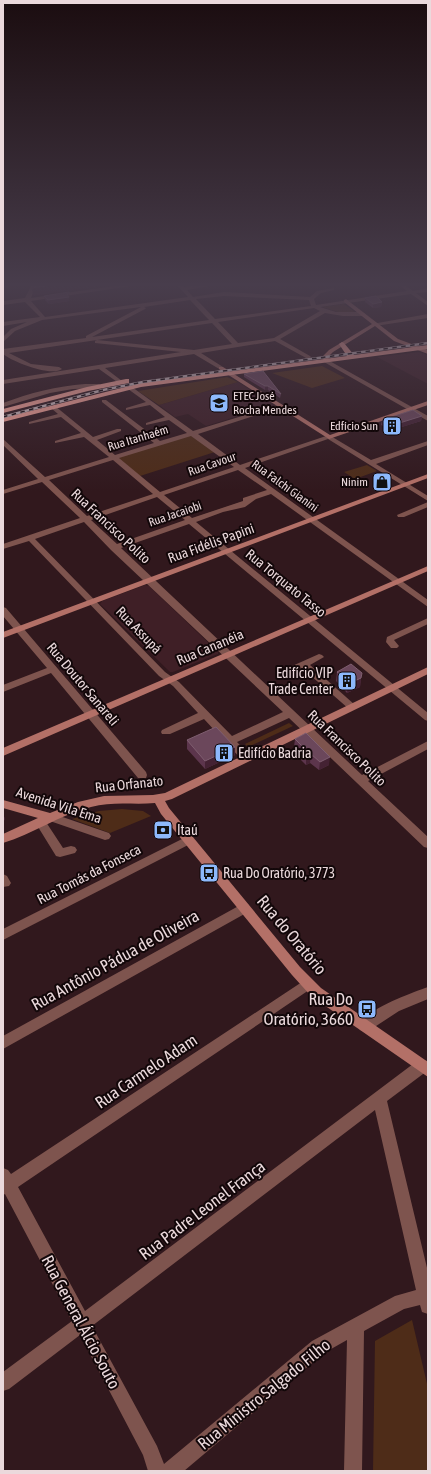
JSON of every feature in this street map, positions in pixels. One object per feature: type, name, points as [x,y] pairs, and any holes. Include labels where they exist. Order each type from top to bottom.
[{"type":"highway","points":[[349,354],[356,353]]},
{"type":"highway","points":[[3,420],[130,388],[229,374],[326,357],[363,353]]},
{"type":"highway","points":[[3,411],[120,382],[308,357],[326,357]]},
{"type":"street","points":[[6,353],[17,361],[34,366],[74,371]]},
{"type":"street","points":[[3,405],[30,384],[74,371],[191,353]]},
{"type":"street","points":[[197,353],[428,499]]},
{"type":"street","points":[[301,353],[308,357]]},
{"type":"street","points":[[331,353],[326,357],[428,418]]},
{"type":"street","points":[[30,384],[34,366]]},
{"type":"street","points":[[100,366],[120,382]]},
{"type":"street","points":[[3,382],[71,387],[99,386]]},
{"type":"street","name":"Rua Falchi Gianini","points":[[130,388],[428,604]]},
{"type":"street","points":[[104,402],[158,443]]},
{"type":"street","points":[[128,409],[151,403]]},
{"type":"street","name":"Rua Cavour","points":[[3,547],[428,404]]},
{"type":"street","name":"Rua Itanhaém","points":[[3,492],[280,406]]},
{"type":"street","name":"Rua Torquato Tasso","points":[[53,407],[428,718]]},
{"type":"street","points":[[31,423],[62,415]]},
{"type":"street","points":[[113,419],[123,416]]},
{"type":"street","points":[[148,424],[171,417]]},
{"type":"street","points":[[58,442],[119,430]]},
{"type":"street","name":"Rua Francisco Polito","points":[[3,441],[42,480],[361,780],[426,838]]},
{"type":"street","points":[[371,463],[428,443]]},
{"type":"street","name":"Rua Fidélis Papini","points":[[3,635],[428,476]]},
{"type":"street","name":"Rua Jacaiobi","points":[[114,548],[221,510],[242,505],[252,498],[272,491]]},
{"type":"street","points":[[401,515],[428,504]]},
{"type":"street","name":"Rua Assupá","points":[[30,538],[162,674],[205,714],[247,758]]},
{"type":"street","name":"Rua Cananéia","points":[[3,752],[90,713],[229,655],[428,568]]},
{"type":"street","name":"Rua Doutor Sanareli","points":[[3,610],[142,775]]},
{"type":"street","points":[[394,646],[390,642],[390,639],[428,621]]},
{"type":"street","points":[[284,673],[320,656]]},
{"type":"street","points":[[302,664],[352,707]]},
{"type":"street","points":[[3,689],[52,669]]},
{"type":"street","name":"Rua Orfanato","points":[[3,839],[84,804],[105,800],[158,799],[168,796],[428,670]]},
{"type":"street","points":[[230,741],[290,713]]},
{"type":"street","points":[[166,732],[205,714]]},
{"type":"street","points":[[361,780],[428,744]]},
{"type":"street","name":"Rua do Oratório","points":[[158,799],[165,811],[188,840],[308,984],[316,992],[425,1068]]},
{"type":"street","name":"Avenida Vila Ema","points":[[3,804],[51,817],[105,836]]},
{"type":"street","points":[[40,822],[60,853],[71,850]]},
{"type":"street","name":"Rua Tomás da Fonseca","points":[[3,935],[188,840]]},
{"type":"street","name":"Rua Antônio Pádua de Oliveira","points":[[3,1043],[244,908]]},
{"type":"street","name":"Rua Carmelo Adam","points":[[5,1182],[308,984]]},
{"type":"street","points":[[365,1026],[380,1014],[406,999],[428,993]]},
{"type":"street","name":"Rua Padre Leonel França","points":[[3,1383],[380,1100],[425,1068]]},
{"type":"street","points":[[380,1100],[427,1299]]},
{"type":"street","name":"Rua General Álcio Souto","points":[[5,1182],[151,1452],[157,1471]]},
{"type":"street","name":"Rua Ministro Salgado Filho","points":[[170,1471],[318,1347],[401,1302],[427,1299]]},
{"type":"street","points":[[353,1471],[356,1326]]},
{"type":"shaded area","points":[[412,353],[421,353],[428,355],[428,384],[377,357]]},
{"type":"shaded area","points":[[322,366],[345,378],[312,388],[272,373]]},
{"type":"shaded area","points":[[227,377],[238,382],[159,405],[138,391]]},
{"type":"shaded area","name":"ETEC José Rocha Mendes","points":[[238,382],[274,405],[206,426],[188,414],[175,417],[159,405]]},
{"type":"shaded area","points":[[192,433],[218,451],[140,476],[116,456]]},
{"type":"shaded area","points":[[367,465],[377,471],[355,479],[344,472]]},
{"type":"shaded area","points":[[145,585],[149,586],[218,652],[218,654],[170,672],[100,604],[102,601]]},
{"type":"shaded area","points":[[289,723],[293,726],[248,747],[245,744]]},
{"type":"shaded area","points":[[122,809],[143,811],[151,816],[110,833],[72,819],[99,811]]},
{"type":"shaded area","points":[[412,1320],[428,1388],[428,1471],[373,1471],[375,1341]]},
{"type":"building","points":[[263,371],[281,394],[244,374]]},
{"type":"building","points":[[413,410],[422,416],[393,425],[382,420]]},
{"type":"building","points":[[351,664],[362,673],[361,678],[348,684],[337,672]]},
{"type":"building","points":[[216,727],[235,747],[205,761],[187,740]]},
{"type":"building","points":[[306,733],[330,757],[320,762],[311,754],[306,756],[301,751],[305,749],[295,739]]},
{"type":"railway","points":[[3,417],[103,390],[143,382],[356,353]]},
{"type":"place","name":"ETEC José Rocha Mendes","points":[[219,403]]},
{"type":"place","name":"Edfício Sun","points":[[392,426]]},
{"type":"place","name":"Ninim","points":[[382,482]]},
{"type":"place","name":"Edifício VIP Trade Center","points":[[347,681]]},
{"type":"place","name":"Edifício Badria","points":[[224,753]]},
{"type":"place","name":"Itaú","points":[[163,830]]},
{"type":"place","name":"Rua Do Oratório, 3773","points":[[209,873]]},
{"type":"place","name":"Rua Do Oratório, 3660","points":[[367,1009]]}]
